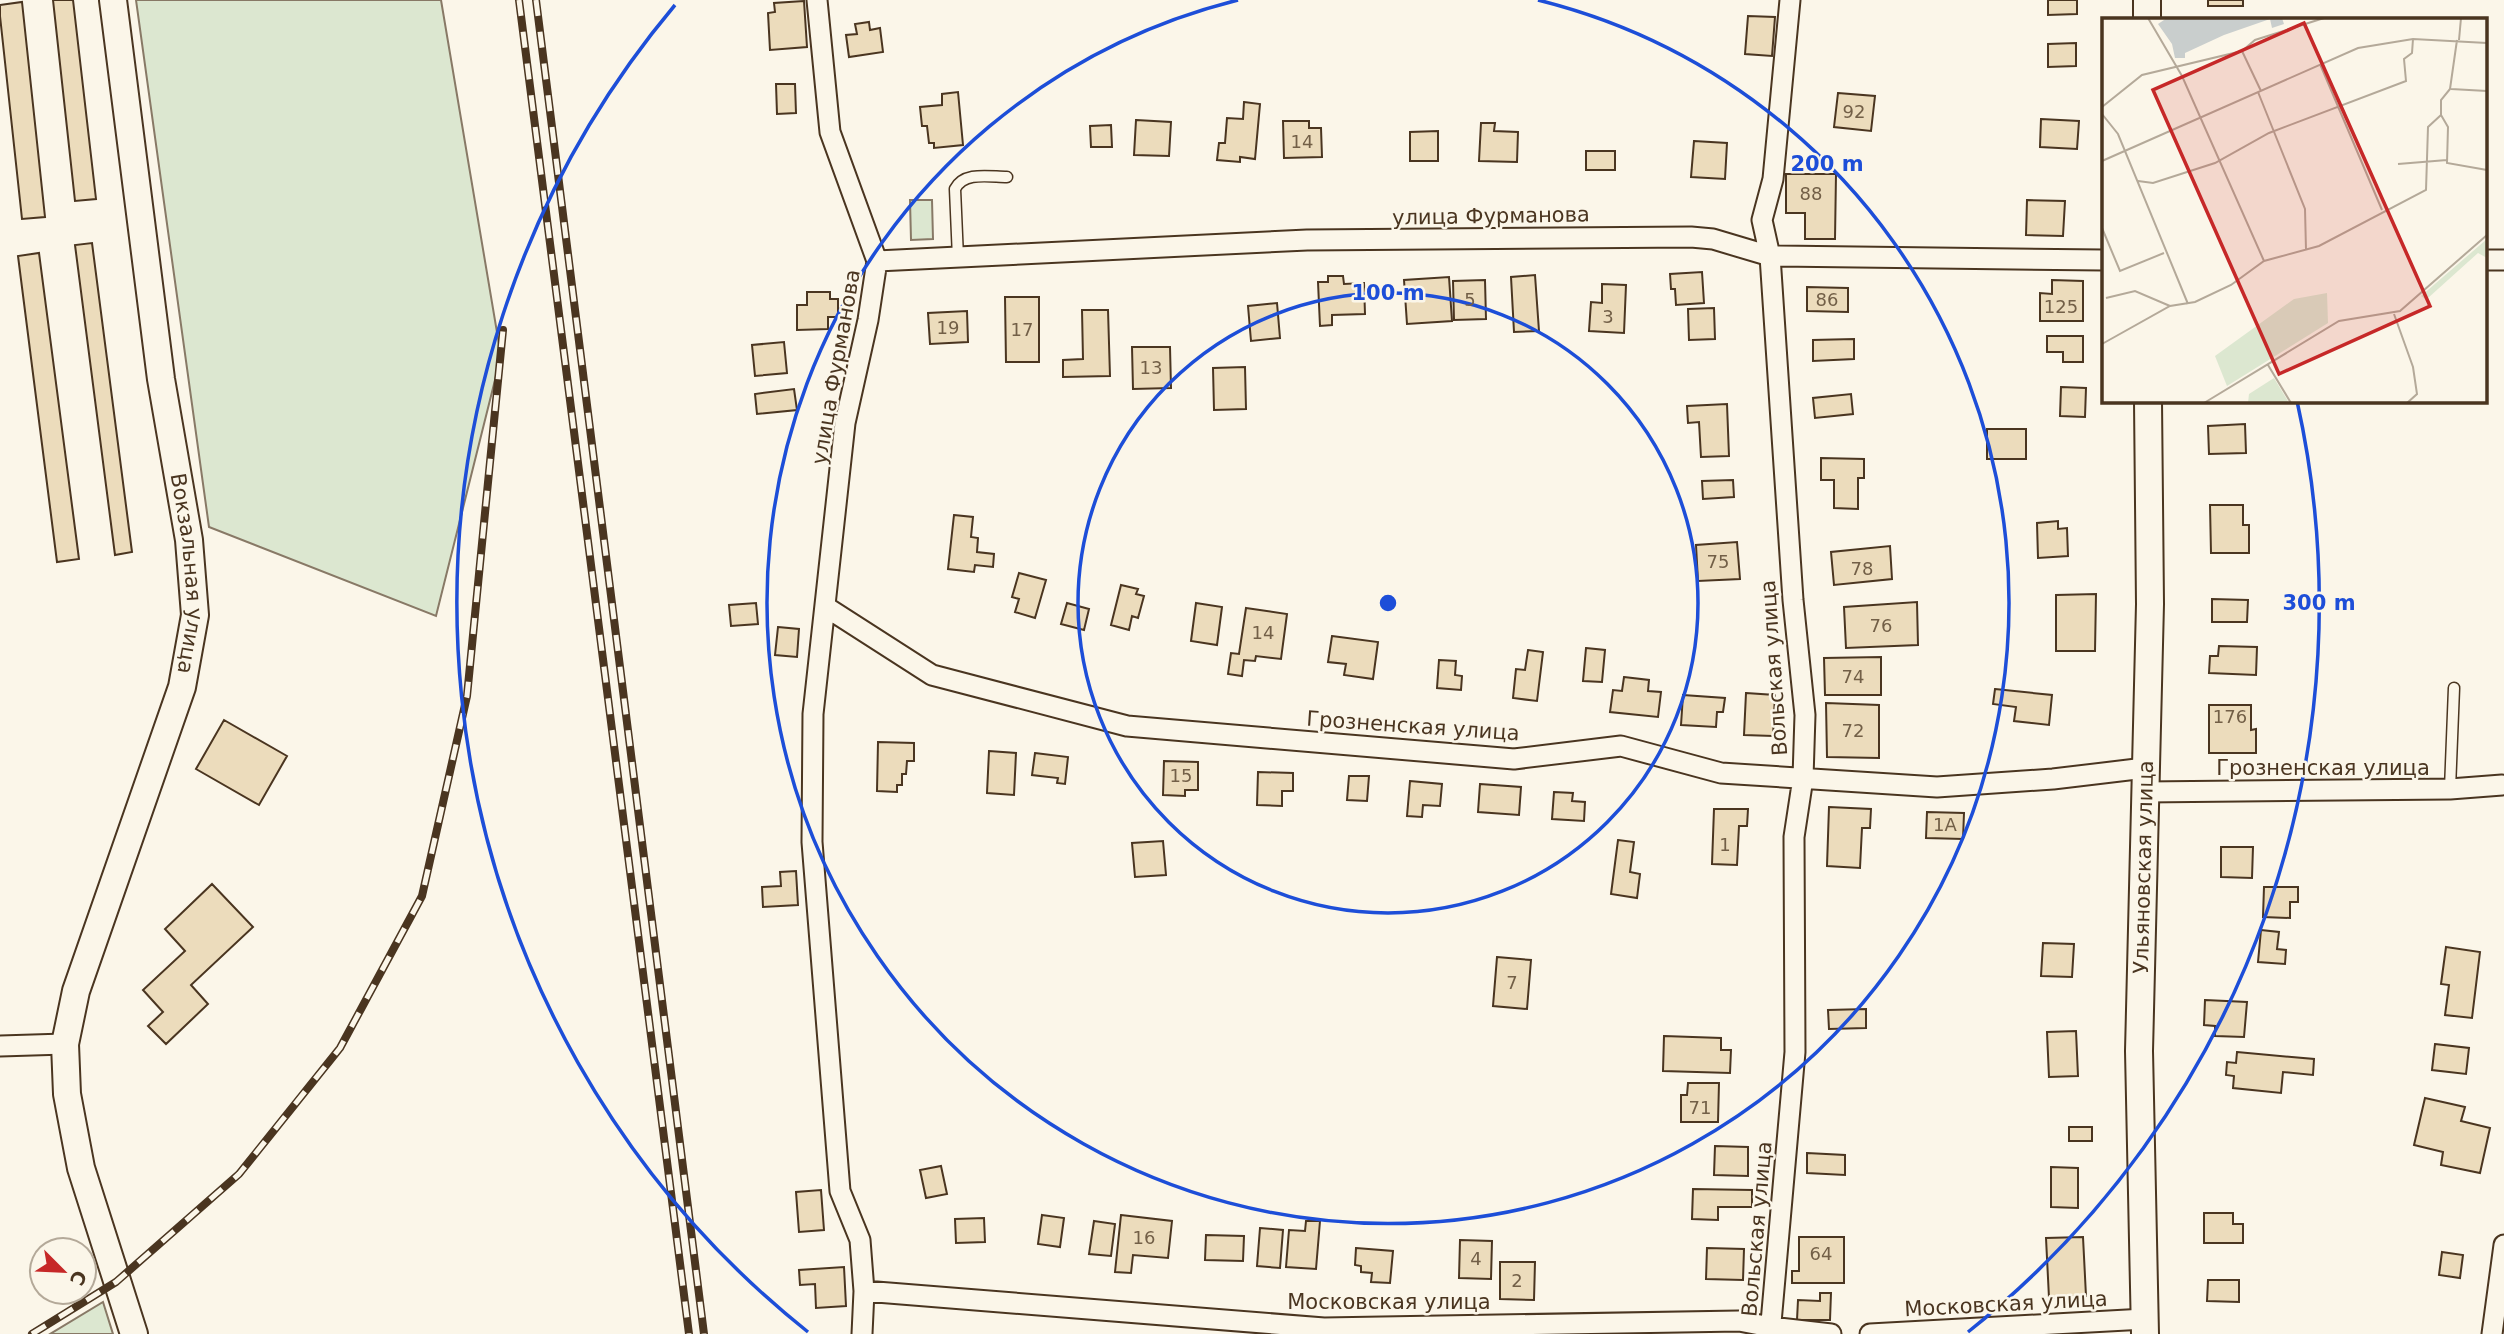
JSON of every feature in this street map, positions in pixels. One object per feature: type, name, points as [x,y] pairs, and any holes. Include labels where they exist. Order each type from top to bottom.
[{"type":"street","name":"Вокзальная улица","points":[[113,0],[161,379],[189,540],[195,615],[182,687],[76,991],[65,1044],[67,1094],[81,1168],[134,1334]]},
{"type":"street","name":"улица Фурманова","points":[[817,0],[830,132],[877,261],[868,320],[845,423],[813,714],[812,842],[840,1191],[860,1240],[864,1291],[862,1334]]},
{"type":"street","name":"Вольская улица","points":[[1770,1331],[1796,1052],[1794,837],[1803,779],[1805,715],[1793,600],[1770,256],[1762,220],[1773,179],[1790,0]]},
{"type":"street","points":[[2147,0],[2147,18]]},
{"type":"street","name":"улица Фурманова","points":[[877,261],[1307,240],[1691,237],[1713,239],[1770,256],[2102,260]]},
{"type":"street","points":[[2486,260],[2504,260]]},
{"type":"street","name":"Ульяновская улица","points":[[2145,1327],[2139,1051],[2150,604],[2148,402]]},
{"type":"street","name":"Грозненская улица","points":[[826,607],[932,675],[1128,726],[1514,759],[1621,746],[1721,772],[1937,787],[2053,779],[2450,789],[2503,784]]},
{"type":"street","points":[[0,1046],[65,1044]]},
{"type":"street","points":[[2492,1334],[2504,1245]]},
{"type":"street","name":"Московская улица","points":[[864,1291],[1324,1328],[1739,1321],[1770,1331],[1831,1334]]},
{"type":"street","name":"Московская улица","points":[[1870,1334],[2145,1327]]},
{"type":"lane","points":[[958,257],[955,189],[958,181],[966,177],[1007,177]]},
{"type":"lane","points":[[2450,789],[2454,688]]},
{"type":"green space","points":[[136,0],[441,0],[501,356],[436,616],[209,527]]},
{"type":"green space","points":[[910,200],[932,200],[933,239],[911,240]]},
{"type":"green space","points":[[103,1302],[113,1334],[50,1334],[98,1306]]},
{"type":"building","points":[[53,0],[73,0],[96,199],[75,201]]},
{"type":"building","points":[[2048,0],[2077,0],[2077,14],[2048,15]]},
{"type":"building","points":[[2208,0],[2243,0],[2243,6],[2208,6]]},
{"type":"building","points":[[804,1],[807,47],[770,50],[768,13],[775,12],[774,3]]},
{"type":"building","points":[[22,2],[45,217],[22,219],[0,5]]},
{"type":"building","points":[[1748,16],[1775,17],[1772,56],[1745,54]]},
{"type":"building","points":[[869,22],[870,30],[880,28],[883,52],[849,57],[846,35],[857,34],[855,24]]},
{"type":"building","points":[[2076,43],[2076,66],[2048,67],[2048,44]]},
{"type":"building","points":[[776,84],[795,84],[796,113],[777,114]]},
{"type":"building","points":[[958,92],[963,145],[934,148],[934,143],[929,143],[927,126],[922,126],[920,107],[942,105],[942,94]]},
{"type":"building","points":[[1838,93],[1875,96],[1871,131],[1834,127]]},
{"type":"building","points":[[1244,102],[1260,104],[1255,159],[1240,157],[1240,162],[1217,160],[1219,143],[1225,143],[1227,118],[1243,119]]},
{"type":"building","points":[[2041,119],[2079,121],[2077,149],[2040,147]]},
{"type":"building","points":[[1136,120],[1171,122],[1169,156],[1134,155]]},
{"type":"building","points":[[1283,121],[1309,121],[1309,128],[1321,128],[1322,157],[1284,158]]},
{"type":"building","points":[[1481,123],[1495,123],[1494,131],[1518,132],[1517,162],[1479,161]]},
{"type":"building","points":[[1111,125],[1112,147],[1091,147],[1090,126]]},
{"type":"building","points":[[1438,131],[1438,161],[1410,161],[1410,132]]},
{"type":"building","points":[[1694,141],[1727,143],[1725,179],[1691,177]]},
{"type":"building","points":[[1586,151],[1615,151],[1615,170],[1586,170]]},
{"type":"building","points":[[1786,174],[1836,174],[1835,239],[1805,239],[1805,213],[1786,213]]},
{"type":"building","points":[[2027,200],[2065,201],[2063,236],[2026,235]]},
{"type":"building","points":[[92,243],[132,552],[115,555],[75,245]]},
{"type":"building","points":[[39,253],[79,559],[57,562],[18,256]]},
{"type":"building","points":[[1702,272],[1704,303],[1676,305],[1670,274]]},
{"type":"building","points":[[1535,275],[1539,331],[1514,332],[1511,277]]},
{"type":"building","points":[[1328,276],[1343,276],[1344,284],[1364,283],[1365,314],[1332,315],[1332,325],[1320,326],[1318,282],[1328,282]]},
{"type":"building","points":[[1449,277],[1452,321],[1407,324],[1404,280]]},
{"type":"building","points":[[1485,280],[1486,319],[1454,320],[1453,281]]},
{"type":"building","points":[[2052,280],[2083,281],[2083,321],[2040,321],[2040,293],[2052,294]]},
{"type":"building","points":[[1602,284],[1626,285],[1624,333],[1589,331],[1591,302],[1602,303]]},
{"type":"building","points":[[1807,287],[1848,288],[1848,312],[1807,311]]},
{"type":"building","points":[[807,292],[830,292],[830,299],[838,299],[838,317],[828,317],[828,329],[797,330],[797,305],[807,305]]},
{"type":"building","points":[[1005,297],[1039,297],[1039,362],[1006,362]]},
{"type":"building","points":[[1277,303],[1280,338],[1251,341],[1248,306]]},
{"type":"building","points":[[1714,308],[1715,339],[1689,340],[1688,309]]},
{"type":"building","points":[[1082,310],[1108,310],[1110,376],[1063,377],[1063,360],[1083,359]]},
{"type":"building","points":[[967,311],[968,342],[930,344],[928,313]]},
{"type":"building","points":[[2047,336],[2083,336],[2083,362],[2063,362],[2063,352],[2047,352]]},
{"type":"building","points":[[1854,339],[1854,359],[1813,361],[1813,340]]},
{"type":"building","points":[[784,342],[787,373],[755,376],[752,345]]},
{"type":"building","points":[[1132,347],[1170,347],[1171,388],[1133,389]]},
{"type":"building","points":[[1245,367],[1246,409],[1214,410],[1213,368]]},
{"type":"building","points":[[2061,387],[2086,388],[2085,417],[2060,416]]},
{"type":"building","points":[[794,389],[797,410],[757,414],[755,394]]},
{"type":"building","points":[[1851,394],[1853,414],[1815,418],[1813,398]]},
{"type":"building","points":[[1727,404],[1729,456],[1701,457],[1699,422],[1688,423],[1687,406]]},
{"type":"building","points":[[2245,424],[2246,453],[2209,454],[2208,426]]},
{"type":"building","points":[[1987,429],[2026,429],[2026,459],[1987,459]]},
{"type":"building","points":[[1821,458],[1864,459],[1864,478],[1858,478],[1858,509],[1834,508],[1834,480],[1821,480]]},
{"type":"building","points":[[1733,480],[1734,497],[1703,499],[1702,481]]},
{"type":"building","points":[[2210,505],[2243,505],[2243,525],[2249,525],[2249,553],[2211,553]]},
{"type":"building","points":[[954,515],[973,517],[971,537],[978,538],[977,552],[994,554],[993,567],[975,565],[974,572],[948,569]]},
{"type":"building","points":[[2058,521],[2058,529],[2067,528],[2068,556],[2038,558],[2037,523]]},
{"type":"building","points":[[1737,542],[1740,579],[1698,581],[1696,545]]},
{"type":"building","points":[[1890,546],[1892,579],[1834,585],[1831,552]]},
{"type":"building","points":[[1019,573],[1046,580],[1035,618],[1015,612],[1019,599],[1012,597]]},
{"type":"building","points":[[1121,585],[1138,589],[1136,594],[1144,596],[1138,618],[1132,616],[1129,630],[1111,625]]},
{"type":"building","points":[[2096,594],[2095,651],[2056,651],[2056,595]]},
{"type":"building","points":[[2212,599],[2248,600],[2247,622],[2212,622]]},
{"type":"building","points":[[1917,602],[1918,645],[1846,648],[1844,607]]},
{"type":"building","points":[[756,603],[758,624],[731,626],[729,605]]},
{"type":"building","points":[[1067,603],[1089,609],[1084,630],[1061,624]]},
{"type":"building","points":[[1196,603],[1222,607],[1217,645],[1191,641]]},
{"type":"building","points":[[1246,608],[1287,614],[1281,659],[1256,656],[1255,661],[1244,660],[1242,676],[1228,674],[1231,653],[1239,654]]},
{"type":"building","points":[[778,627],[799,629],[797,657],[775,655]]},
{"type":"building","points":[[1332,636],[1378,642],[1373,679],[1344,675],[1346,664],[1328,662]]},
{"type":"building","points":[[2219,646],[2257,647],[2256,675],[2209,673],[2210,656],[2218,656]]},
{"type":"building","points":[[1586,648],[1605,650],[1602,682],[1583,681]]},
{"type":"building","points":[[1528,650],[1543,652],[1537,701],[1513,698],[1516,669],[1525,670]]},
{"type":"building","points":[[1881,657],[1881,695],[1825,695],[1824,658]]},
{"type":"building","points":[[1439,660],[1456,661],[1455,675],[1462,676],[1461,690],[1437,688]]},
{"type":"building","points":[[1624,677],[1649,680],[1648,691],[1661,692],[1658,717],[1610,712],[1613,690],[1622,691]]},
{"type":"building","points":[[1995,689],[2052,695],[2049,725],[2014,721],[2016,707],[1993,704]]},
{"type":"building","points":[[1746,693],[1775,695],[1773,736],[1744,735]]},
{"type":"building","points":[[1683,695],[1725,698],[1723,712],[1717,712],[1716,727],[1681,725]]},
{"type":"building","points":[[1826,703],[1879,705],[1879,758],[1827,757]]},
{"type":"building","points":[[2209,705],[2251,705],[2251,730],[2256,729],[2256,753],[2209,753]]},
{"type":"building","points":[[224,720],[287,756],[259,805],[196,769]]},
{"type":"building","points":[[878,742],[914,743],[914,761],[907,761],[906,774],[902,774],[902,785],[897,785],[897,792],[877,791]]},
{"type":"building","points":[[989,751],[1016,753],[1014,795],[987,793]]},
{"type":"building","points":[[1035,753],[1068,757],[1065,784],[1057,783],[1058,778],[1032,775]]},
{"type":"building","points":[[1164,761],[1198,762],[1198,790],[1185,790],[1185,796],[1163,795]]},
{"type":"building","points":[[1258,772],[1293,773],[1293,791],[1282,791],[1282,806],[1257,805]]},
{"type":"building","points":[[1349,776],[1369,776],[1367,801],[1347,800]]},
{"type":"building","points":[[1410,781],[1442,784],[1440,806],[1423,805],[1422,817],[1407,816]]},
{"type":"building","points":[[1480,784],[1521,787],[1519,815],[1478,812]]},
{"type":"building","points":[[1554,792],[1573,793],[1572,801],[1585,802],[1584,821],[1552,819]]},
{"type":"building","points":[[1829,807],[1871,809],[1870,828],[1862,828],[1860,868],[1827,866]]},
{"type":"building","points":[[1714,809],[1748,809],[1747,826],[1739,826],[1737,865],[1712,864]]},
{"type":"building","points":[[1927,812],[1964,813],[1963,839],[1926,838]]},
{"type":"building","points":[[1618,840],[1634,842],[1630,872],[1640,874],[1637,898],[1611,894]]},
{"type":"building","points":[[1163,841],[1166,875],[1135,877],[1132,843]]},
{"type":"building","points":[[2221,847],[2253,847],[2252,878],[2221,877]]},
{"type":"building","points":[[796,871],[798,905],[763,907],[762,887],[781,886],[780,872]]},
{"type":"building","points":[[212,884],[253,927],[191,985],[208,1004],[166,1044],[148,1026],[163,1012],[143,990],[185,951],[165,929]]},
{"type":"building","points":[[2264,887],[2298,887],[2298,902],[2290,902],[2290,918],[2263,917]]},
{"type":"building","points":[[2261,930],[2279,932],[2277,949],[2286,950],[2285,964],[2258,962]]},
{"type":"building","points":[[2043,943],[2074,944],[2072,977],[2041,976]]},
{"type":"building","points":[[2446,947],[2480,952],[2472,1018],[2445,1015],[2449,985],[2441,984]]},
{"type":"building","points":[[1497,957],[1531,960],[1527,1009],[1493,1006]]},
{"type":"building","points":[[2205,1000],[2247,1002],[2244,1037],[2215,1036],[2215,1026],[2204,1025]]},
{"type":"building","points":[[1866,1009],[1866,1028],[1829,1029],[1828,1010]]},
{"type":"building","points":[[2076,1031],[2078,1076],[2049,1077],[2047,1032]]},
{"type":"building","points":[[1664,1036],[1721,1038],[1721,1050],[1731,1050],[1730,1073],[1663,1071]]},
{"type":"building","points":[[2435,1044],[2469,1048],[2466,1074],[2432,1070]]},
{"type":"building","points":[[2237,1052],[2314,1059],[2313,1075],[2283,1072],[2281,1093],[2233,1088],[2234,1076],[2226,1075],[2227,1062],[2236,1063]]},
{"type":"building","points":[[1688,1083],[1719,1083],[1718,1122],[1681,1122],[1681,1095],[1687,1095]]},
{"type":"building","points":[[2425,1098],[2465,1107],[2461,1121],[2490,1128],[2480,1173],[2441,1165],[2443,1152],[2414,1145]]},
{"type":"building","points":[[2069,1127],[2092,1127],[2092,1141],[2069,1141]]},
{"type":"building","points":[[1715,1146],[1748,1147],[1748,1176],[1714,1175]]},
{"type":"building","points":[[1807,1153],[1845,1155],[1845,1175],[1807,1173]]},
{"type":"building","points":[[941,1166],[947,1194],[926,1198],[920,1170]]},
{"type":"building","points":[[2051,1167],[2078,1168],[2078,1208],[2051,1207]]},
{"type":"building","points":[[1693,1189],[1752,1190],[1752,1207],[1718,1207],[1718,1220],[1692,1219]]},
{"type":"building","points":[[821,1190],[824,1230],[799,1232],[796,1192]]},
{"type":"building","points":[[2204,1213],[2233,1213],[2233,1224],[2243,1224],[2243,1243],[2204,1243]]},
{"type":"building","points":[[1042,1215],[1064,1218],[1060,1247],[1038,1244]]},
{"type":"building","points":[[1121,1215],[1172,1221],[1168,1258],[1133,1255],[1131,1273],[1115,1272]]},
{"type":"building","points":[[984,1218],[985,1242],[956,1243],[955,1219]]},
{"type":"building","points":[[1094,1221],[1115,1224],[1111,1256],[1089,1254]]},
{"type":"building","points":[[1306,1221],[1320,1221],[1316,1269],[1286,1267],[1289,1230],[1305,1231]]},
{"type":"building","points":[[1260,1228],[1283,1230],[1280,1268],[1257,1266]]},
{"type":"building","points":[[1206,1235],[1244,1236],[1243,1261],[1205,1260]]},
{"type":"building","points":[[1799,1237],[1844,1237],[1844,1283],[1792,1283],[1792,1271],[1799,1271]]},
{"type":"building","points":[[2083,1237],[2086,1296],[2049,1298],[2046,1238]]},
{"type":"building","points":[[1460,1240],[1492,1241],[1491,1279],[1459,1278]]},
{"type":"building","points":[[1356,1248],[1393,1251],[1390,1283],[1371,1282],[1372,1273],[1361,1272],[1361,1266],[1355,1265]]},
{"type":"building","points":[[1707,1248],[1744,1249],[1743,1280],[1706,1279]]},
{"type":"building","points":[[2442,1252],[2463,1255],[2460,1278],[2439,1275]]},
{"type":"building","points":[[1500,1262],[1535,1262],[1534,1300],[1500,1299]]},
{"type":"building","points":[[844,1267],[846,1306],[816,1308],[815,1284],[800,1285],[799,1270]]},
{"type":"building","points":[[2208,1280],[2239,1280],[2239,1302],[2207,1301]]},
{"type":"building","points":[[1820,1293],[1831,1293],[1830,1320],[1797,1320],[1798,1300],[1820,1301]]},
{"type":"railway","points":[[519,0],[689,1334]]},
{"type":"railway","points":[[536,0],[704,1334]]},
{"type":"railway","points":[[32,1334],[116,1282],[239,1174],[340,1048],[422,896],[467,696],[503,330]]}]
